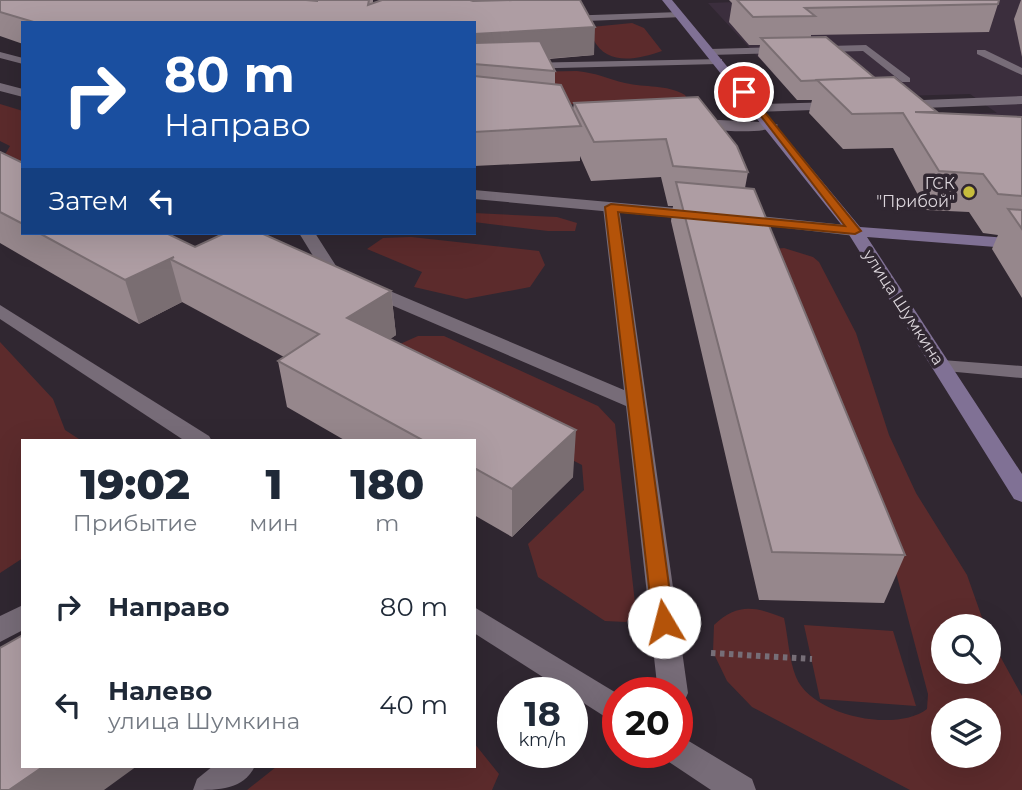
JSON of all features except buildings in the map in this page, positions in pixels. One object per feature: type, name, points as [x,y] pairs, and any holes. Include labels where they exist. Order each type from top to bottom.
[{"type":"street","name":"улица Шумкина","points":[[667,0],[772,125],[855,231],[1022,493]]},
{"type":"street","points":[[553,20],[680,15]]},
{"type":"street","points":[[476,67],[866,48],[906,80]]},
{"type":"street","points":[[981,52],[1022,72]]},
{"type":"street","points":[[0,55],[21,60]]},
{"type":"street","points":[[0,87],[21,92]]},
{"type":"street","points":[[886,105],[1022,100]]},
{"type":"street","points":[[757,108],[858,106]]},
{"type":"street","points":[[680,122],[734,127],[772,125]]},
{"type":"street","points":[[476,194],[855,231],[1022,244]]},
{"type":"street","points":[[611,207],[671,677]]},
{"type":"street","points":[[308,235],[332,273],[634,402]]},
{"type":"street","points":[[0,311],[198,439]]},
{"type":"street","points":[[942,366],[1022,372]]},
{"type":"street","points":[[0,630],[21,617]]},
{"type":"street","points":[[476,619],[602,701]]},
{"type":"street","points":[[693,757],[740,790]]},
{"type":"street","points":[[209,790],[236,768]]},
{"type":"path","points":[[703,653],[812,659]]},
{"type":"shaded area","points":[[794,0],[1022,0],[1022,153],[869,114],[997,113],[970,94],[797,99],[708,3]]},
{"type":"shaded area","points":[[632,23],[644,28],[662,51],[642,57],[623,58],[606,54],[593,39],[476,32],[476,32],[571,29]]},
{"type":"shaded area","points":[[577,71],[625,83],[671,89],[685,95],[688,100],[621,109],[561,103],[476,73]]},
{"type":"shaded area","points":[[0,104],[21,110],[21,173],[0,163],[10,146],[0,141]]},
{"type":"shaded area","points":[[476,213],[557,217],[577,223],[575,231],[548,231],[476,222]]},
{"type":"shaded area","points":[[411,237],[539,251],[545,265],[530,287],[466,299],[414,287],[422,272],[367,249],[383,238]]},
{"type":"shaded area","points":[[784,248],[813,257],[819,262],[856,333],[889,435],[916,493],[967,575],[981,614],[931,614],[931,684],[1001,684],[1001,658],[1022,696],[1022,790],[910,790],[752,707],[727,681],[713,652],[714,625],[731,613],[755,609],[784,618],[796,677],[805,691],[819,702],[836,711],[876,720],[896,720],[927,709],[928,694],[890,550],[775,249]]},
{"type":"shaded area","points":[[418,336],[444,336],[598,406],[615,424],[636,612],[626,622],[605,621],[538,577],[528,544],[584,490],[582,465],[393,369],[388,357],[400,344]]},
{"type":"shaded area","points":[[0,342],[53,399],[65,430],[79,439],[21,439],[21,559],[0,573]]},
{"type":"shaded area","points":[[804,625],[893,631],[916,706],[820,699]]},
{"type":"shaded area","points":[[476,745],[499,774],[492,790],[247,790],[275,768],[476,768]]},
{"type":"place","name":"ГСК \"Прибой\"","points":[[969,192]]},
{"type":"route","points":[[664,622],[611,207],[855,231],[744,92]]}]
